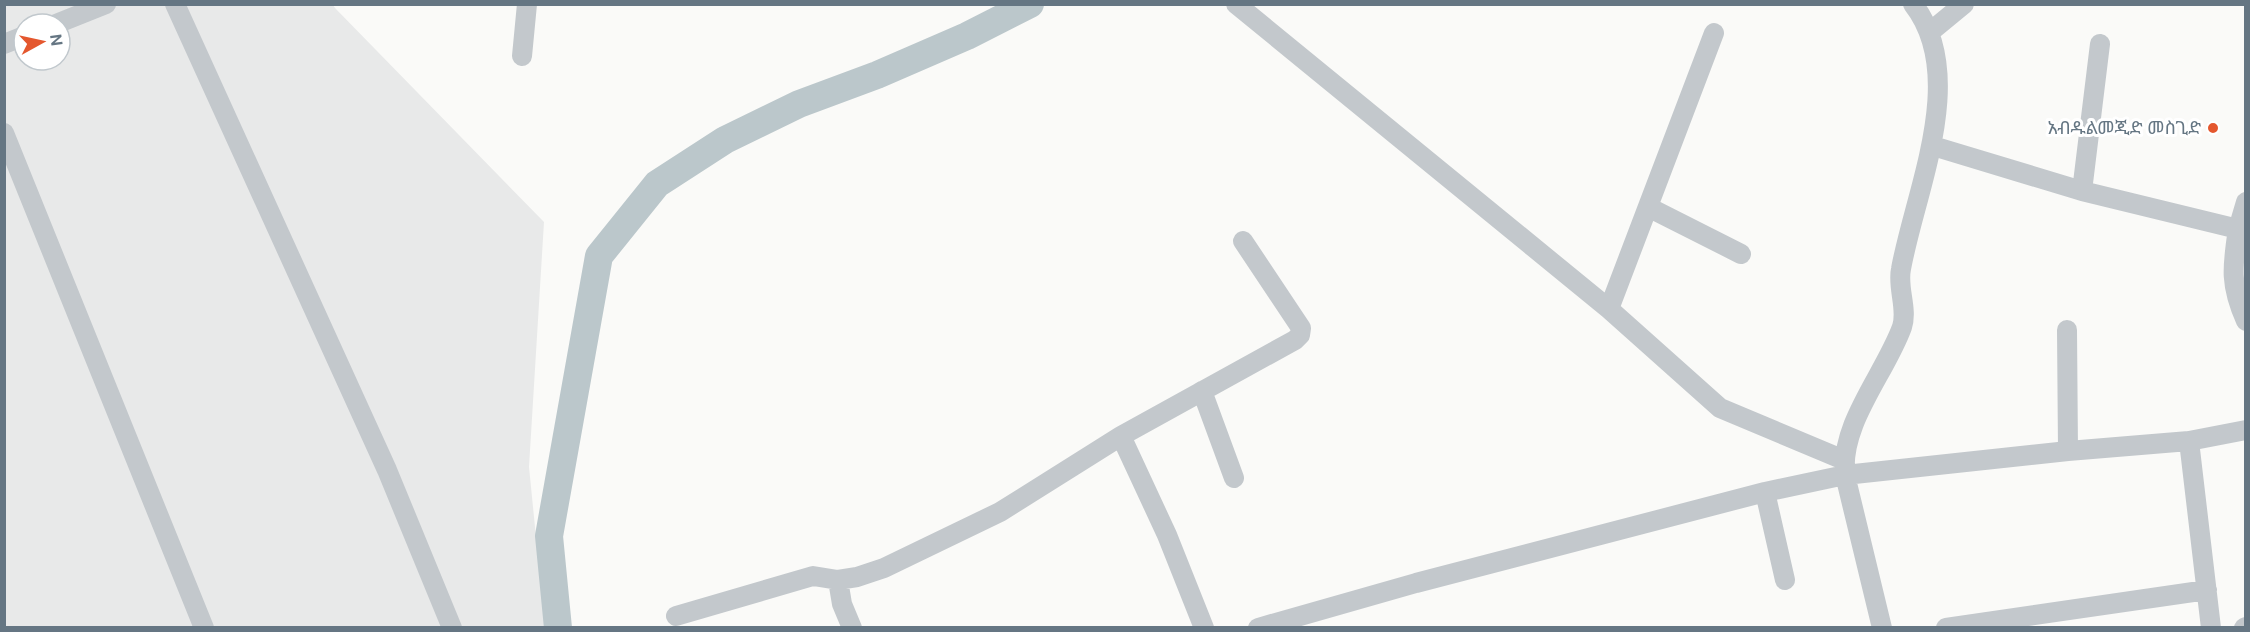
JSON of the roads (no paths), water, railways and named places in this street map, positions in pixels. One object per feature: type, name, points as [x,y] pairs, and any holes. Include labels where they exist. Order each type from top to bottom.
[{"type":"street","points":[[72,18],[106,4]]},
{"type":"street","points":[[175,4],[387,470],[452,627]]},
{"type":"street","points":[[522,56],[528,4]]},
{"type":"street","points":[[1236,4],[1609,309],[1720,408],[1845,467]]},
{"type":"street","points":[[1882,627],[1845,467],[1856,419],[1903,324],[1900,270],[1933,146],[1937,94],[1936,65],[1930,32],[1913,4]]},
{"type":"street","points":[[1930,32],[1964,4]]},
{"type":"street","points":[[1609,309],[1714,33]]},
{"type":"street","points":[[2082,191],[2100,44]]},
{"type":"street","points":[[4,133],[204,627]]},
{"type":"street","points":[[1933,146],[2082,191],[2238,229]]},
{"type":"street","points":[[2246,202],[2238,229],[2232,282],[2237,302],[2246,321]]},
{"type":"street","points":[[1648,207],[1741,254]]},
{"type":"street","points":[[676,616],[813,576],[838,580],[857,577],[884,568],[1000,512],[1120,436],[1295,340],[1300,335],[1301,328],[1243,241]]},
{"type":"street","points":[[2067,330],[2068,451]]},
{"type":"street","points":[[1202,391],[1234,478]]},
{"type":"street","points":[[1258,627],[1416,583],[1765,492],[1845,467],[2189,441],[2246,430]]},
{"type":"street","points":[[1120,436],[1167,535],[1204,627]]},
{"type":"street","points":[[2189,441],[2211,627]]},
{"type":"street","points":[[1765,492],[1785,579]]},
{"type":"street","points":[[838,580],[842,604],[852,627]]},
{"type":"street","points":[[1946,627],[2207,590]]},
{"type":"waterway","points":[[558,628],[549,536],[599,256],[657,184],[725,140],[799,104],[877,75],[967,36],[1030,4]]},
{"type":"place","name":"አብዱልመጂድ መስጊድ","points":[[2213,128]]}]
